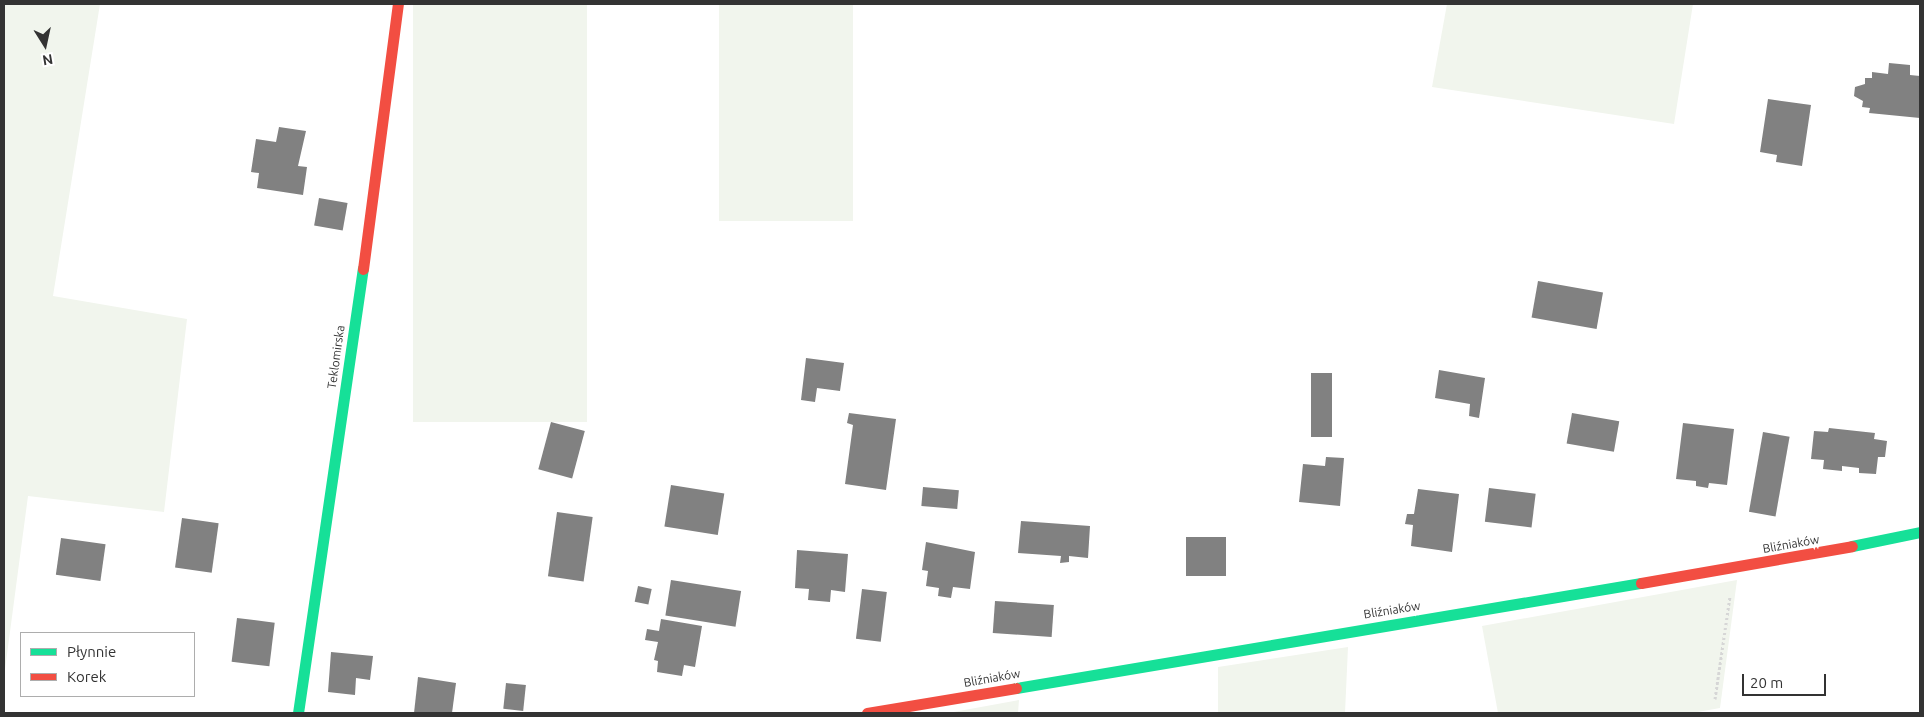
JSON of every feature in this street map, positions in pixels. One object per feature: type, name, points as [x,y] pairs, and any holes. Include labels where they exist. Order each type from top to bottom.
[{"type":"street","name":"Teklomirska","points":[[298,713],[376,178],[398,4]]},
{"type":"street","name":"Bliźniaków","points":[[867,713],[1734,568],[1920,532]]},
{"type":"path","points":[[1715,699],[1734,568]]},
{"type":"shaded area","points":[[4,4],[100,4],[53,296],[187,319],[164,512],[28,496],[4,677]]},
{"type":"shaded area","points":[[413,4],[587,4],[587,422],[413,422]]},
{"type":"shaded area","points":[[719,4],[853,4],[853,221],[719,221]]},
{"type":"shaded area","points":[[1447,4],[1693,4],[1674,124],[1432,87]]},
{"type":"shaded area","points":[[1737,580],[1720,708],[1692,713],[1498,713],[1482,626]]},
{"type":"shaded area","points":[[1348,647],[1345,713],[1218,713],[1218,667]]},
{"type":"shaded area","points":[[1019,700],[1018,713],[948,713]]},
{"type":"building","points":[[1889,63],[1910,65],[1910,75],[1920,76],[1920,118],[1869,113],[1870,108],[1862,107],[1863,101],[1854,96],[1855,87],[1865,84],[1865,78],[1872,78],[1872,72],[1888,74]]},
{"type":"building","points":[[1768,99],[1811,105],[1802,166],[1776,162],[1777,155],[1760,152]]},
{"type":"building","points":[[279,127],[306,131],[298,166],[307,167],[303,195],[257,188],[259,173],[251,172],[256,139],[276,142]]},
{"type":"building","points":[[319,198],[348,203],[343,231],[314,226]]},
{"type":"building","points":[[1538,281],[1603,292],[1597,329],[1532,317]]},
{"type":"building","points":[[806,358],[844,363],[840,391],[817,388],[815,402],[801,400]]},
{"type":"building","points":[[1439,370],[1485,378],[1479,418],[1469,416],[1470,404],[1435,398]]},
{"type":"building","points":[[1311,373],[1332,373],[1332,437],[1311,437]]},
{"type":"building","points":[[849,413],[896,419],[886,490],[845,484],[853,425],[847,423]]},
{"type":"building","points":[[1572,413],[1619,421],[1614,452],[1567,444]]},
{"type":"building","points":[[551,422],[585,431],[572,478],[538,469]]},
{"type":"building","points":[[1683,423],[1734,429],[1727,485],[1709,483],[1708,488],[1696,486],[1696,481],[1676,479]]},
{"type":"building","points":[[1829,428],[1875,433],[1874,439],[1887,441],[1885,457],[1878,457],[1876,474],[1859,473],[1859,468],[1842,466],[1842,471],[1823,469],[1824,460],[1811,459],[1814,431],[1828,432]]},
{"type":"building","points":[[1763,432],[1790,437],[1776,516],[1749,512]]},
{"type":"building","points":[[1326,457],[1344,458],[1340,506],[1299,502],[1303,464],[1325,466]]},
{"type":"building","points":[[671,485],[724,493],[718,535],[664,526]]},
{"type":"building","points":[[923,487],[959,490],[957,509],[921,506]]},
{"type":"building","points":[[1489,488],[1536,494],[1532,527],[1485,522]]},
{"type":"building","points":[[1418,489],[1459,494],[1452,552],[1411,546],[1413,525],[1405,524],[1407,514],[1414,514]]},
{"type":"building","points":[[557,512],[593,517],[584,581],[548,576]]},
{"type":"building","points":[[182,518],[219,523],[212,573],[175,568]]},
{"type":"building","points":[[1021,521],[1090,526],[1088,558],[1069,556],[1069,562],[1060,563],[1061,556],[1018,553]]},
{"type":"building","points":[[1186,537],[1226,537],[1226,576],[1186,576]]},
{"type":"building","points":[[61,538],[106,544],[100,581],[56,575]]},
{"type":"building","points":[[926,542],[975,552],[970,589],[953,587],[951,598],[938,596],[939,588],[926,586],[928,571],[922,570]]},
{"type":"building","points":[[797,550],[848,554],[845,592],[831,590],[830,602],[808,600],[809,589],[795,588]]},
{"type":"building","points":[[671,580],[741,591],[735,627],[665,616]]},
{"type":"building","points":[[638,586],[652,589],[648,605],[635,602]]},
{"type":"building","points":[[862,589],[887,592],[881,642],[856,639]]},
{"type":"building","points":[[995,601],[1054,605],[1052,637],[993,633]]},
{"type":"building","points":[[237,618],[275,623],[269,666],[232,662]]},
{"type":"building","points":[[661,619],[702,626],[695,667],[684,665],[682,676],[657,672],[658,661],[654,660],[658,642],[645,640],[647,629],[659,631]]},
{"type":"building","points":[[331,652],[373,656],[370,680],[356,678],[355,695],[328,692]]},
{"type":"building","points":[[418,677],[456,683],[452,713],[414,713]]},
{"type":"building","points":[[506,683],[526,685],[523,711],[503,709]]},
{"type":"traffic: fast","points":[[298,713],[363,269]]},
{"type":"traffic: fast","points":[[1852,546],[1920,532]]},
{"type":"traffic: fast","points":[[1016,688],[1641,583]]},
{"type":"traffic: jam","points":[[363,269],[398,4]]},
{"type":"traffic: jam","points":[[1641,583],[1852,546]]},
{"type":"traffic: jam","points":[[867,713],[1016,688]]}]
